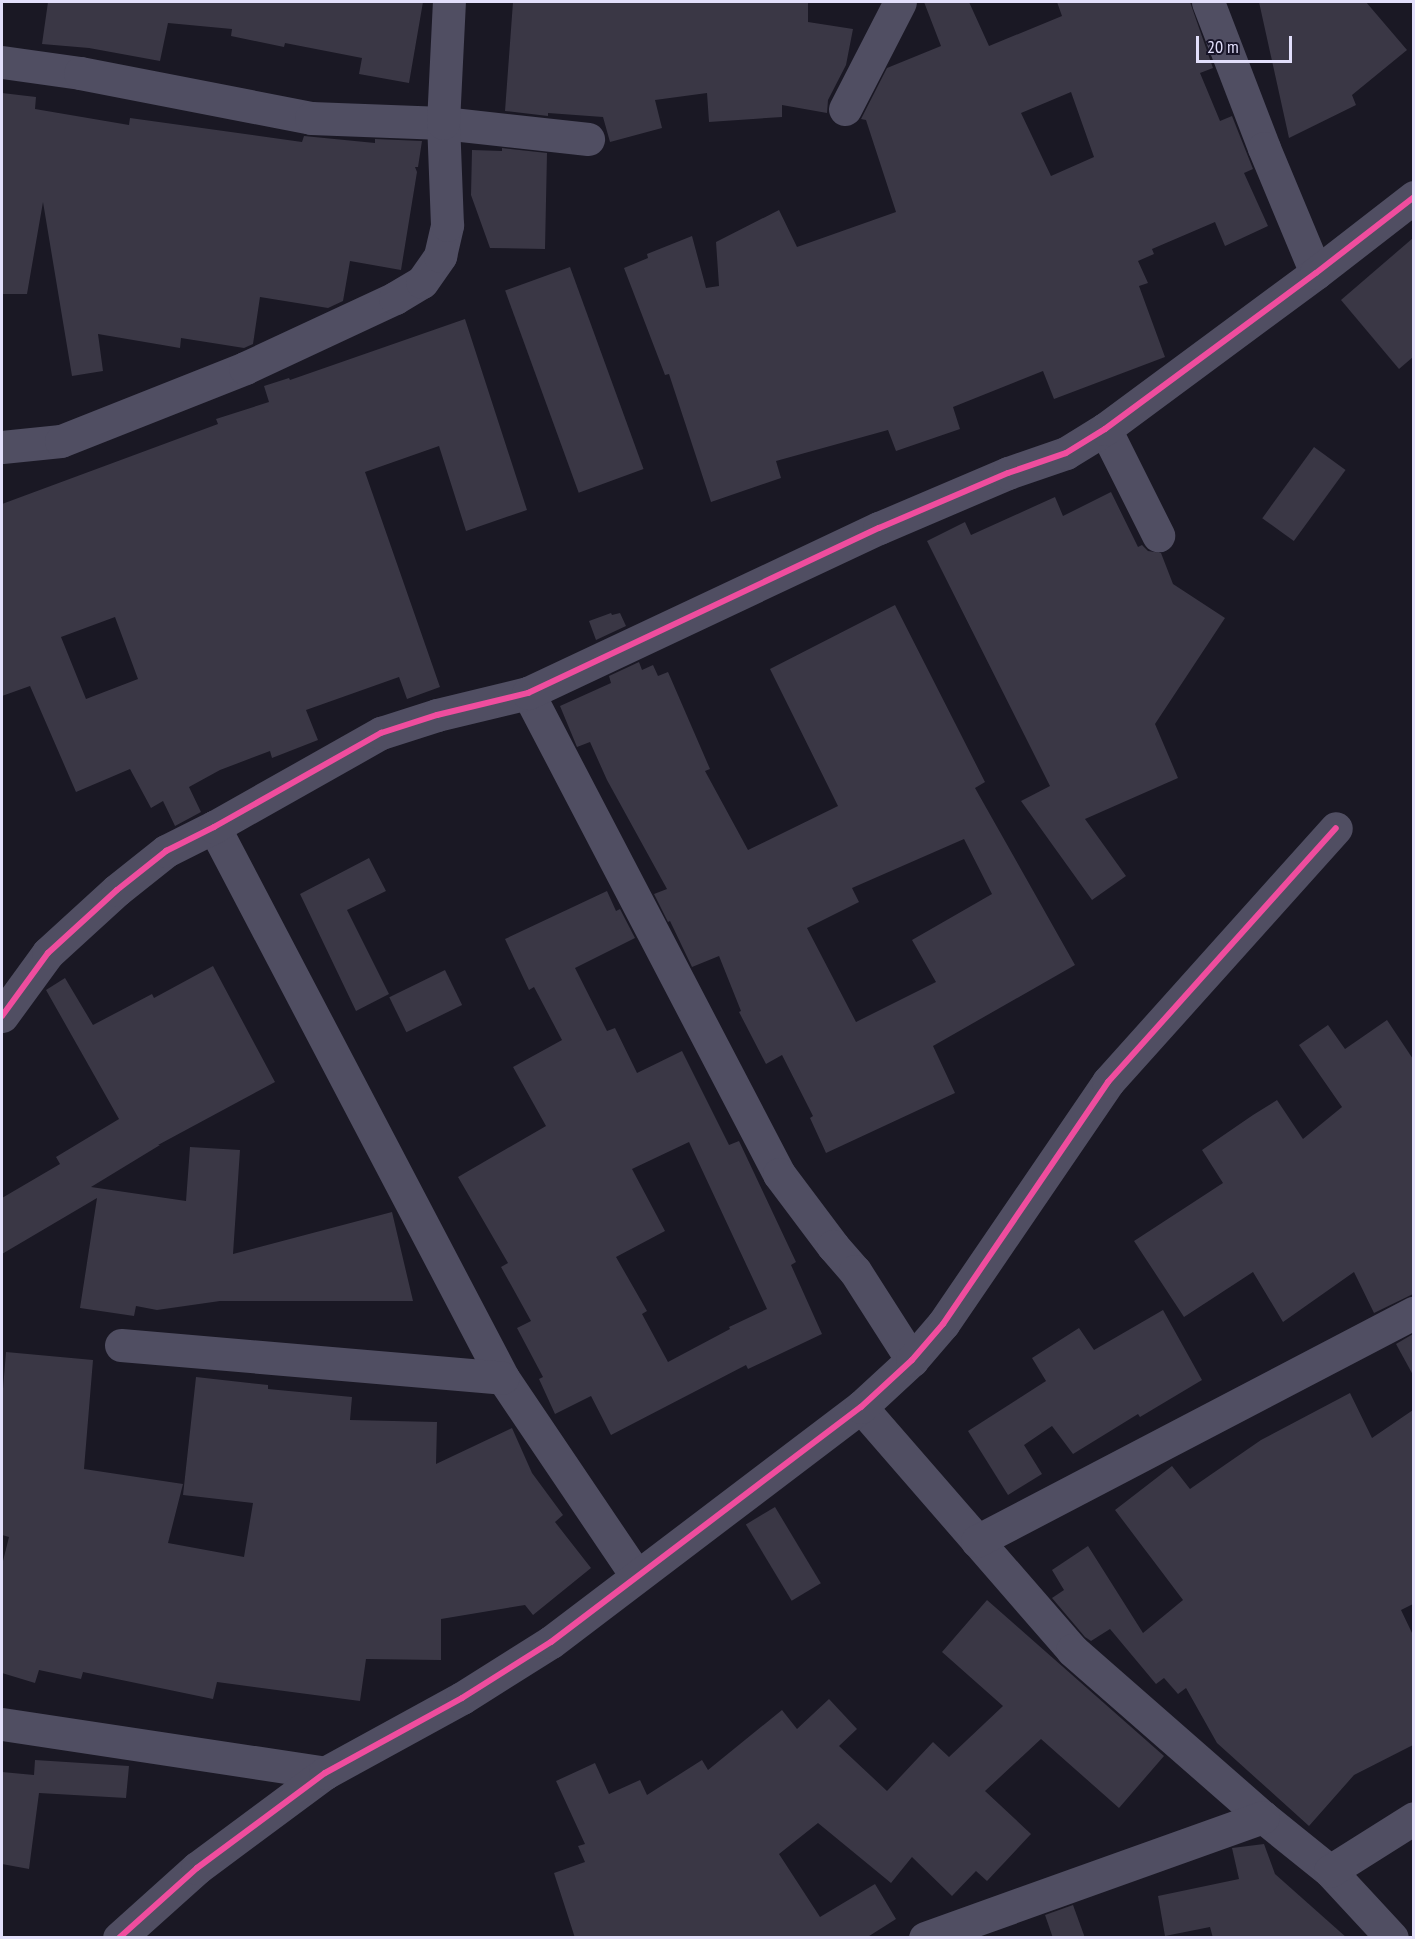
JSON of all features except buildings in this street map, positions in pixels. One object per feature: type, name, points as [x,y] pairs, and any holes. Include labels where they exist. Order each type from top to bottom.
[{"type":"street","points":[[2,447],[61,441],[245,368],[395,298],[422,282],[440,256],[447,225],[442,123],[449,2]]},
{"type":"street","points":[[845,109],[900,2]]},
{"type":"street","points":[[1208,2],[1264,148],[1316,273]]},
{"type":"street","points":[[2,62],[80,73],[311,118],[442,123],[588,139]]},
{"type":"street","points":[[2,1016],[48,953],[117,890],[166,851],[214,827],[381,734],[438,715],[528,693],[879,528],[1008,472],[1066,453],[1105,429],[1316,273],[1413,197]]},
{"type":"street","points":[[1105,429],[1158,535]]},
{"type":"street","points":[[528,693],[779,1174],[833,1246],[855,1271],[912,1360]]},
{"type":"street","points":[[214,827],[503,1378],[636,1575]]},
{"type":"street","points":[[119,1938],[197,1868],[325,1773],[462,1698],[552,1642],[636,1575],[861,1407],[912,1360],[943,1324],[1108,1082],[1336,828]]},
{"type":"street","points":[[977,1541],[1413,1313]]},
{"type":"street","points":[[121,1345],[503,1378]]},
{"type":"street","points":[[861,1407],[1072,1650],[1263,1817],[1330,1871],[1392,1938]]},
{"type":"street","points":[[2,1724],[325,1773]]},
{"type":"street","points":[[925,1938],[1263,1817]]},
{"type":"street","points":[[1330,1871],[1413,1818]]},
{"type":"cycle path","points":[[2,1016],[48,953],[117,890],[166,851],[214,827],[381,733],[437,715],[528,693],[879,528],[1008,473],[1066,453],[1105,429],[1316,273],[1414,197]]},
{"type":"cycle path","points":[[119,1938],[197,1868],[325,1773],[462,1698],[551,1642],[861,1407],[912,1360],[943,1324],[1108,1082],[1336,828]]}]
